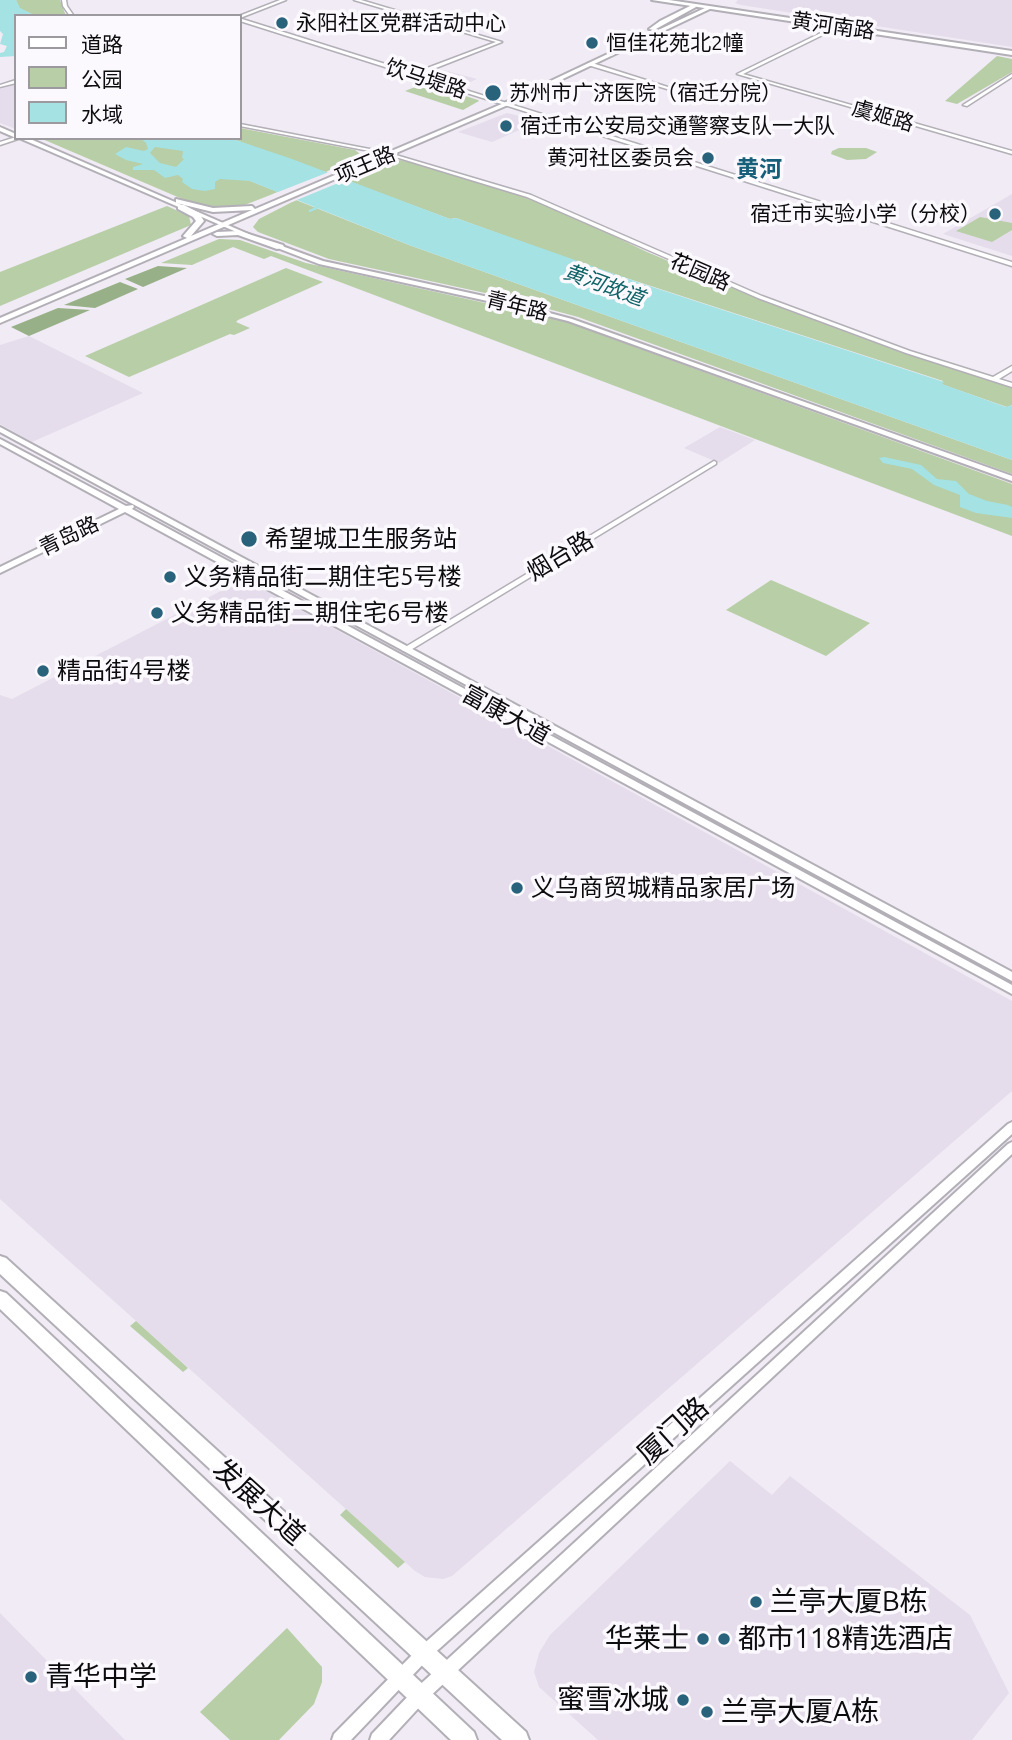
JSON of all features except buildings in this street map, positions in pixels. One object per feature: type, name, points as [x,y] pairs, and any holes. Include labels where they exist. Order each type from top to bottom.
[{"type":"main road","name":"黄河南路","points":[[655,0],[706,4],[1012,51]]},
{"type":"main road","name":"黄河南路","points":[[688,0],[839,26],[1012,51]]},
{"type":"main road","name":"项王路","points":[[503,103],[650,31],[662,22],[706,4],[725,0]]},
{"type":"main road","name":"项王路","points":[[0,316],[192,237],[503,103],[590,64],[706,4]]},
{"type":"main road","points":[[177,203],[214,210],[255,210],[250,225],[283,247]]},
{"type":"main road","points":[[177,203],[196,215],[200,221],[192,237]]},
{"type":"main road","points":[[192,237],[224,232],[239,233],[283,247]]},
{"type":"main road","name":"项王路","points":[[0,321],[192,237]]},
{"type":"main road","name":"发展大道","points":[[0,1263],[518,1740]]},
{"type":"main road","name":"发展大道","points":[[0,1298],[466,1740]]},
{"type":"street","points":[[242,16],[262,0]]},
{"type":"street","points":[[242,17],[284,0]]},
{"type":"street","points":[[356,0],[500,42],[414,75]]},
{"type":"street","name":"饮马堤路","points":[[242,19],[1012,264]]},
{"type":"street","name":"虞姬路","points":[[839,26],[739,74],[1012,153]]},
{"type":"street","points":[[590,64],[669,88]]},
{"type":"street","points":[[965,104],[1012,75]]},
{"type":"street","name":"花园路","points":[[242,125],[388,153],[541,200],[760,297],[896,348],[1012,385]]},
{"type":"street","name":"青年路","points":[[27,140],[283,247],[343,268],[570,320],[1012,477]]},
{"type":"street","name":"青年路","points":[[34,140],[177,203]]},
{"type":"street","points":[[994,379],[1012,368]]},
{"type":"street","name":"富康大道","points":[[0,429],[406,649],[956,953]]},
{"type":"street","name":"富康大道","points":[[0,441],[956,953],[1012,977]]},
{"type":"street","name":"烟台路","points":[[406,649],[714,463]]},
{"type":"street","name":"青岛路","points":[[0,570],[139,503]]},
{"type":"street","points":[[956,953],[1012,968]]},
{"type":"street","points":[[956,953],[1012,992]]},
{"type":"street","name":"厦门路","points":[[340,1740],[425,1653],[1012,1127]]},
{"type":"street","name":"厦门路","points":[[378,1740],[419,1696],[1012,1147]]},
{"type":"shaded area","points":[[738,0],[1012,0],[1012,47],[741,5],[735,3]]},
{"type":"shaded area","points":[[436,68],[477,79],[461,86],[420,74]]},
{"type":"shaded area","points":[[14,85],[14,128],[0,123],[0,89]]},
{"type":"shaded area","points":[[507,113],[540,121],[492,142],[458,132]]},
{"type":"shaded area","name":"宿迁市实验小学（分校）","points":[[1012,194],[1012,256],[943,234]]},
{"type":"shaded area","points":[[29,336],[143,393],[32,442],[0,424],[0,345]]},
{"type":"shaded area","points":[[720,427],[755,440],[719,463],[684,448]]},
{"type":"shaded area","points":[[244,579],[1012,1001],[1012,1091],[452,1576],[443,1579],[425,1577],[415,1571],[0,1199],[0,695],[12,699]]},
{"type":"shaded area","points":[[730,1461],[772,1495],[790,1476],[970,1615],[1009,1693],[972,1740],[598,1740],[539,1687],[534,1672],[539,1653],[550,1635]]},
{"type":"shaded area","name":"青华中学","points":[[0,1613],[125,1740],[0,1740]]},
{"type":"green space","points":[[16,0],[60,0],[65,14],[32,14],[19,8]]},
{"type":"green space","points":[[997,56],[1012,59],[1012,72],[957,104],[945,101]]},
{"type":"green space","points":[[425,83],[479,101],[463,110],[405,91]]},
{"type":"green space","points":[[242,128],[355,150],[360,154],[326,172],[235,140],[242,140]]},
{"type":"green space","points":[[45,140],[148,140],[184,150],[192,158],[278,192],[237,208],[221,210],[201,207]]},
{"type":"green space","points":[[839,148],[866,148],[877,152],[866,159],[847,160],[831,154]]},
{"type":"green space","points":[[400,160],[443,170],[556,208],[647,252],[771,304],[900,352],[1012,388],[1012,405],[1007,407],[941,384],[943,381],[577,262],[347,181],[358,174]]},
{"type":"green space","points":[[296,200],[409,245],[1012,460],[1012,474],[578,317],[508,298],[329,259],[258,232],[253,227],[259,219]]},
{"type":"green space","points":[[167,206],[189,216],[191,225],[0,306],[0,272]]},
{"type":"green space","points":[[980,217],[1012,223],[1012,230],[992,242],[956,231]]},
{"type":"green space","points":[[219,239],[240,240],[306,263],[561,320],[1012,484],[1012,536],[271,256],[264,259],[233,247],[192,265],[161,263]]},
{"type":"green space","points":[[158,266],[187,268],[143,287],[125,279]]},
{"type":"green space","points":[[286,268],[323,282],[236,322],[250,328],[129,377],[85,356]]},
{"type":"green space","points":[[120,282],[138,289],[95,308],[64,305]]},
{"type":"green space","points":[[58,308],[90,310],[29,336],[11,327]]},
{"type":"green space","points":[[771,580],[870,623],[826,656],[726,610]]},
{"type":"green space","points":[[136,1321],[188,1368],[183,1372],[130,1326]]},
{"type":"green space","points":[[346,1509],[405,1562],[398,1568],[340,1515]]},
{"type":"green space","points":[[287,1628],[322,1667],[322,1682],[314,1704],[279,1740],[230,1740],[200,1712]]},
{"type":"water","points":[[0,0],[16,0],[20,8],[32,14],[14,14],[14,56],[0,57],[0,53],[4,52],[7,46],[0,44],[3,34],[0,31]]},
{"type":"water","name":"黄河故道","points":[[142,140],[236,140],[450,219],[456,218],[640,283],[944,382],[942,384],[1006,407],[1012,405],[1012,460],[409,245],[250,181],[220,179],[215,182],[215,189],[192,189],[182,182],[183,179],[178,175],[165,178],[154,170],[133,170],[133,167],[143,164],[115,154],[126,147],[144,151],[148,149]],"holes":[[[155,147],[183,151],[184,159],[176,167],[160,163],[150,153]]]},
{"type":"water","points":[[879,458],[921,465],[937,479],[956,481],[969,494],[1008,505],[1012,507],[1012,518],[976,513],[960,507],[960,495],[934,485],[912,469],[883,463]]},
{"type":"pier","points":[[329,172],[348,179],[292,202],[273,194]]},
{"type":"waterway","points":[[315,209],[320,206]]},
{"type":"waterway","points":[[310,211],[318,207]]},
{"type":"place","name":"永阳社区党群活动中心","points":[[282,23]]},
{"type":"place","name":"恒佳花苑北2幢","points":[[592,43]]},
{"type":"place","name":"苏州市广济医院（宿迁分院）","points":[[493,93]]},
{"type":"place","name":"宿迁市公安局交通警察支队一大队","points":[[506,126]]},
{"type":"place","name":"黄河社区委员会","points":[[708,158]]},
{"type":"place","name":"宿迁市实验小学（分校）","points":[[995,214]]},
{"type":"place","name":"希望城卫生服务站","points":[[249,539]]},
{"type":"place","name":"义务精品街二期住宅5号楼","points":[[170,577]]},
{"type":"place","name":"义务精品街二期住宅6号楼","points":[[157,613]]},
{"type":"place","name":"精品街4号楼","points":[[43,671]]},
{"type":"place","name":"义乌商贸城精品家居广场","points":[[517,888]]},
{"type":"place","name":"兰亭大厦B栋","points":[[756,1602]]},
{"type":"place","name":"华莱士","points":[[703,1639]]},
{"type":"place","name":"都市118精选酒店","points":[[724,1639]]},
{"type":"place","name":"青华中学","points":[[31,1677]]},
{"type":"place","name":"蜜雪冰城","points":[[683,1700]]},
{"type":"place","name":"兰亭大厦A栋","points":[[707,1712]]},
{"type":"district","name":"黄河","points":[[759,169]]}]
